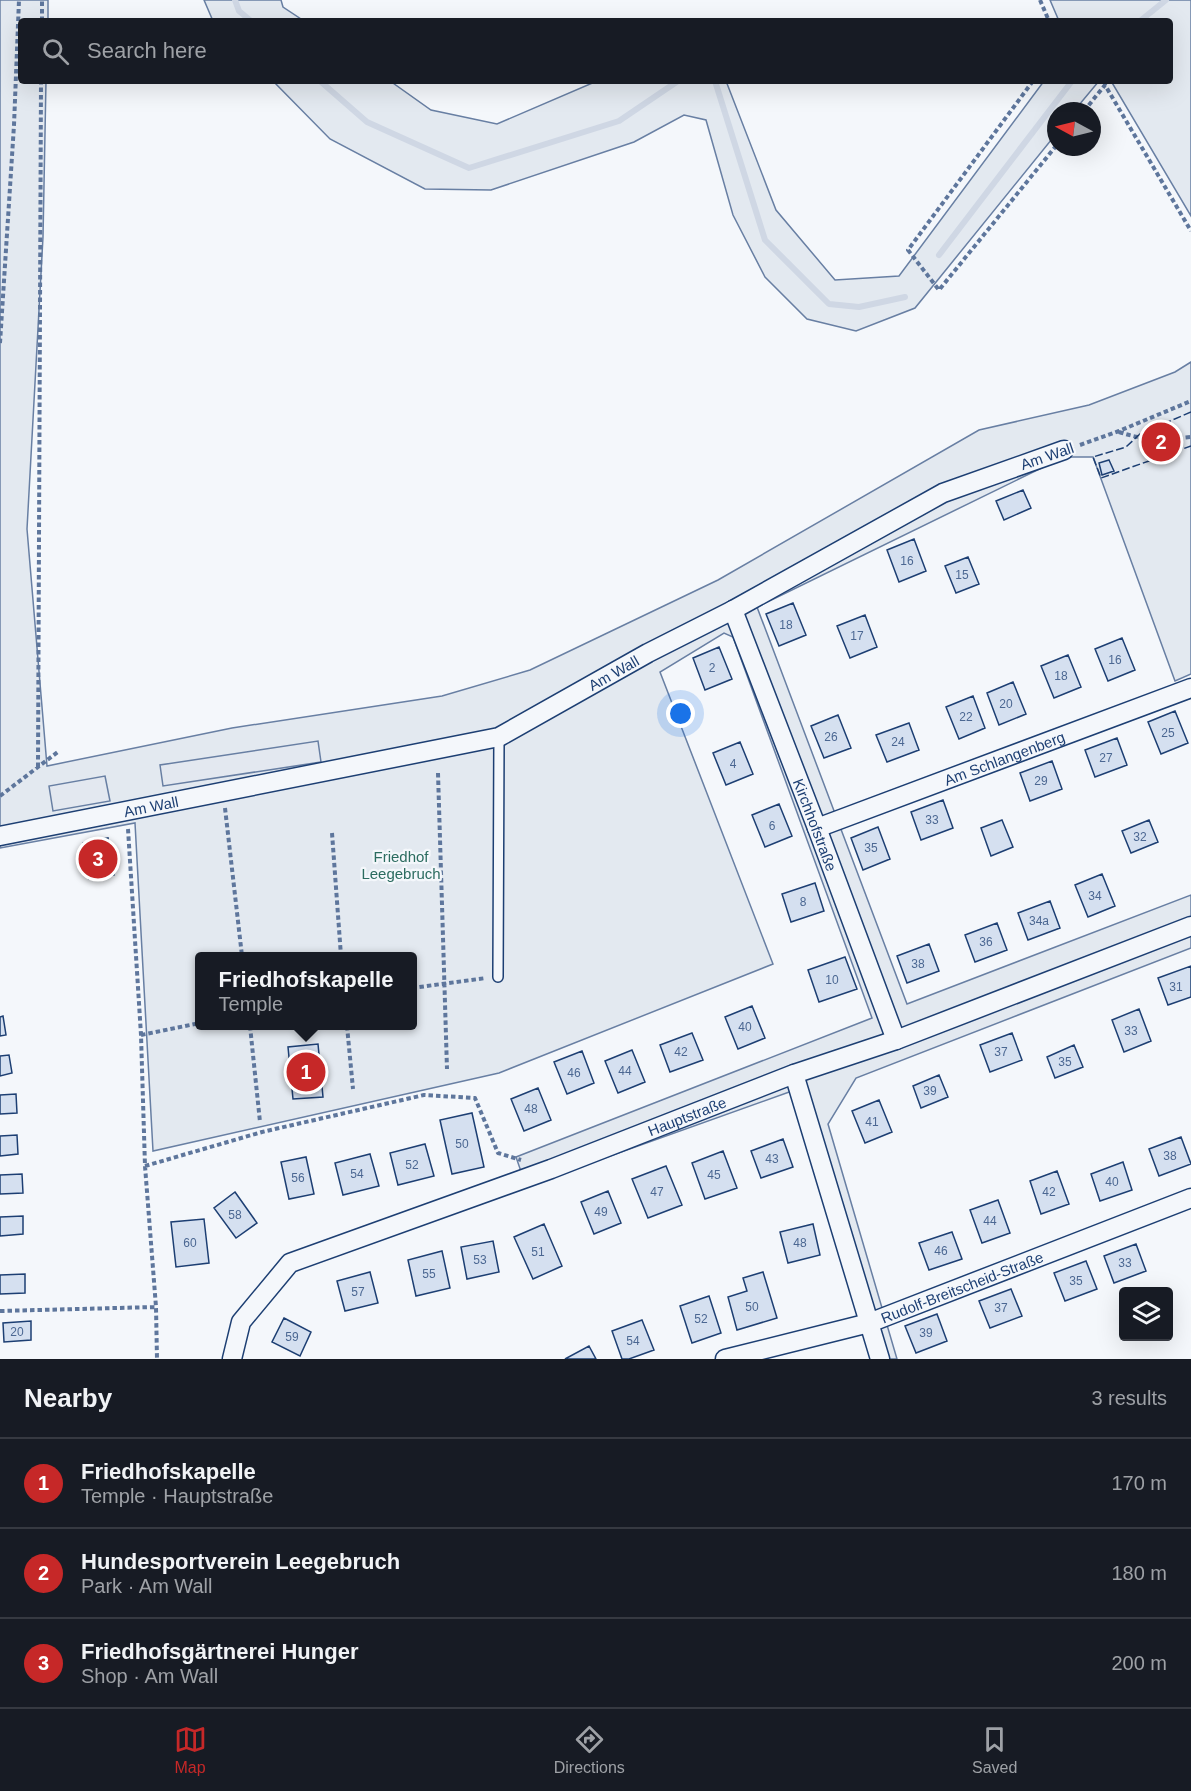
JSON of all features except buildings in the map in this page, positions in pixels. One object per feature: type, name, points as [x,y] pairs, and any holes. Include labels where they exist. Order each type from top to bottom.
[{"type":"street","name":"Am Wall","points":[[0,836],[499,737],[943,493],[1064,450]]},
{"type":"street","name":"Kirchhofstraße","points":[[733,610],[818,828],[896,1040]]},
{"type":"street","name":"Am Schlangenberg","points":[[818,828],[1191,688]]},
{"type":"street","name":"Hauptstraße","points":[[232,1359],[241,1322],[290,1263],[551,1169],[794,1074],[896,1040],[1191,926]]},
{"type":"street","points":[[794,1074],[880,1359]]},
{"type":"street","name":"Rudolf-Breitscheid-Straße","points":[[725,1359],[869,1323],[1191,1198]]},
{"type":"lane","points":[[498,977],[499,737]]},
{"type":"path","points":[[18,18],[19,0]]},
{"type":"path","points":[[42,0],[42,18]]},
{"type":"path","points":[[1040,0],[1048,18]]},
{"type":"path","points":[[0,343],[18,25]]},
{"type":"path","points":[[38,767],[41,84]]},
{"type":"path","points":[[1031,84],[908,250],[939,291],[1048,156]]},
{"type":"path","points":[[1092,102],[1105,86],[1191,231]]},
{"type":"path","name":"Am Wall","points":[[1064,450],[1119,431],[1191,401]]},
{"type":"path","points":[[1119,431],[1136,438],[1159,441],[1191,436]]},
{"type":"path","points":[[0,796],[59,751]]},
{"type":"path","points":[[438,773],[447,1069]]},
{"type":"path","points":[[223,791],[241,952]]},
{"type":"path","points":[[126,810],[141,1035],[145,1166],[156,1306],[157,1359]]},
{"type":"path","points":[[332,833],[341,952]]},
{"type":"path","points":[[417,987],[498,977]]},
{"type":"path","points":[[141,1035],[195,1024]]},
{"type":"path","points":[[250,1030],[260,1122]]},
{"type":"path","points":[[347,1030],[353,1089]]},
{"type":"path","points":[[145,1166],[262,1132],[424,1095],[475,1098],[498,1154],[551,1169]]},
{"type":"path","points":[[0,1311],[156,1306]]},
{"type":"green space","name":"Friedhof Leegebruch","points":[[0,0],[48,0],[48,18],[18,18],[18,84],[46,84],[43,237],[27,529],[47,766],[232,728],[442,696],[530,670],[718,580],[979,430],[1089,405],[1175,372],[1191,362],[1191,674],[1175,681],[1093,457],[1064,457],[757,607],[907,1004],[1191,895],[1191,948],[856,1078],[828,1124],[897,1359],[873,1359],[792,1091],[526,1186],[516,1157],[872,1018],[733,637],[724,633],[660,672],[773,964],[499,1073],[153,1151],[135,823],[0,848]]},
{"type":"green space","points":[[204,0],[281,0],[283,7],[300,18],[212,18]]},
{"type":"green space","points":[[1050,0],[1191,0],[1191,216],[1113,84],[1173,84],[1173,18],[1058,18]]},
{"type":"green space","points":[[276,84],[394,84],[431,110],[497,124],[590,84],[727,84],[776,210],[835,280],[899,276],[1042,84],[1096,84],[1082,102],[1047,102],[1047,145],[915,308],[856,331],[807,319],[765,277],[733,215],[706,120],[684,115],[634,142],[491,190],[425,189],[330,139]]},
{"type":"shaded area","points":[[318,741],[321,762],[163,786],[160,765]]},
{"type":"shaded area","points":[[105,776],[110,801],[53,811],[49,786]]},
{"type":"waterway","points":[[235,0],[239,11],[247,18]]},
{"type":"waterway","points":[[1144,18],[1166,0]]},
{"type":"waterway","points":[[323,84],[367,122],[469,168],[619,121],[674,84]]},
{"type":"waterway","points":[[716,84],[765,240],[829,304],[859,307],[905,297]]},
{"type":"waterway","points":[[939,255],[1070,84]]},
{"type":"fence","points":[[1191,412],[1140,434],[1126,447],[1093,457],[1101,478],[1191,446]]},
{"type":"place","name":"Hundesportverein Leegebruch","points":[[1161,442]]},
{"type":"place","name":"Friedhofsgärtnerei Hunger","points":[[98,859]]},
{"type":"place","name":"Friedhofskapelle","points":[[306,1072]]}]
